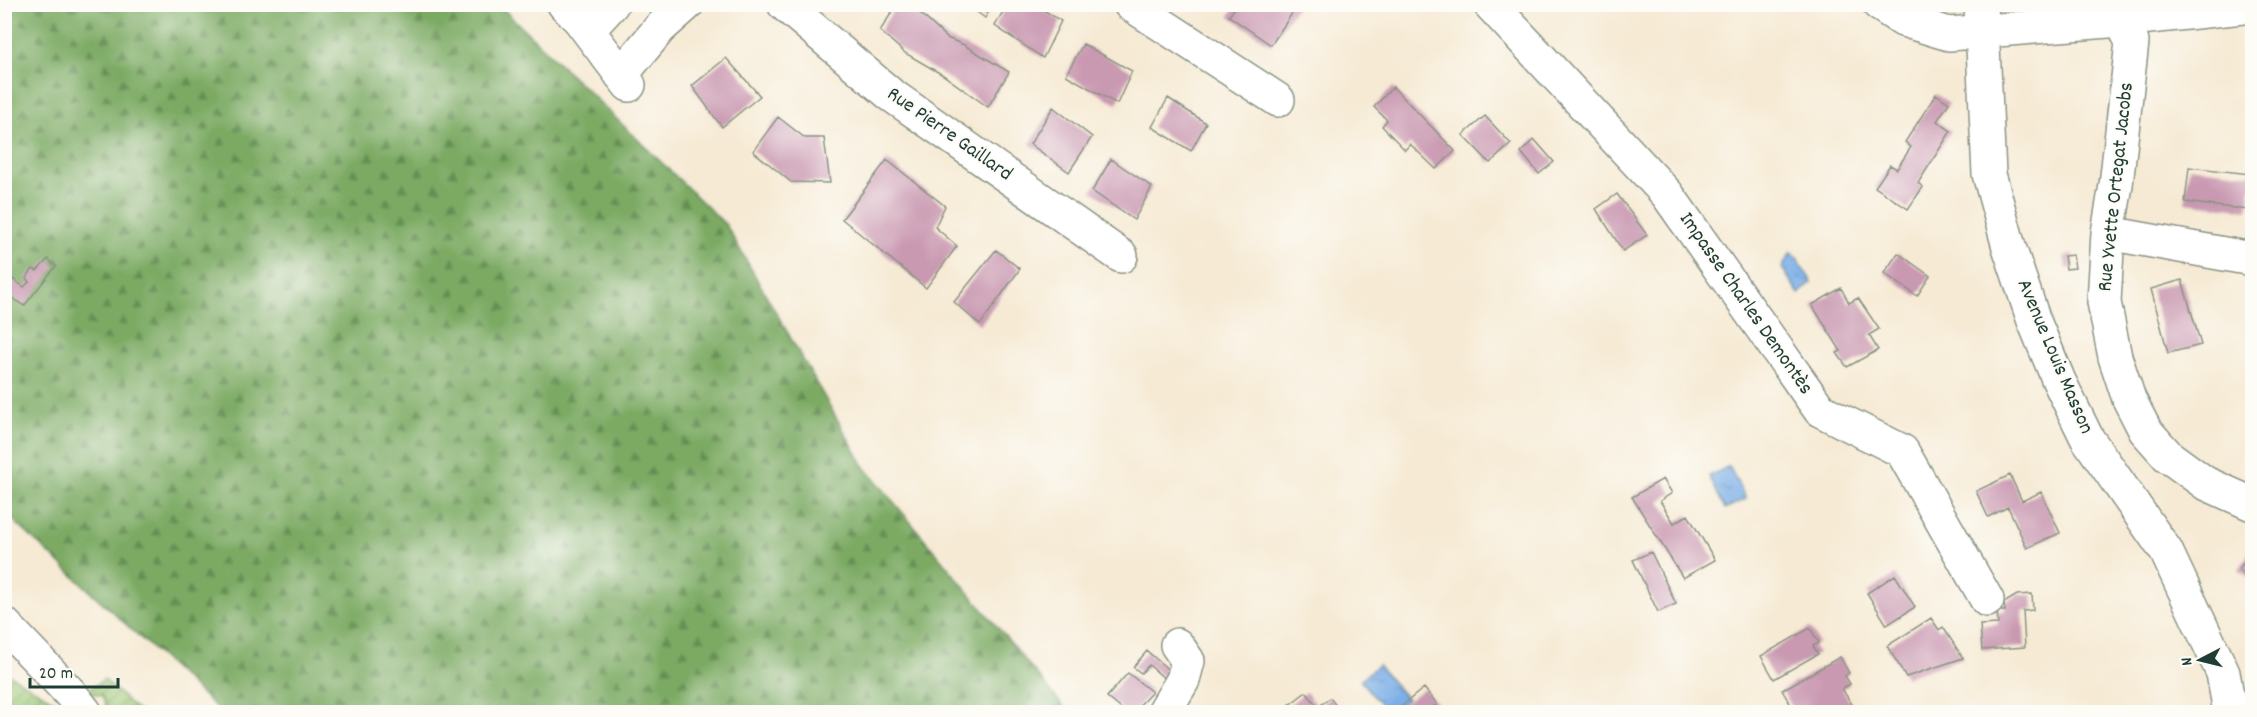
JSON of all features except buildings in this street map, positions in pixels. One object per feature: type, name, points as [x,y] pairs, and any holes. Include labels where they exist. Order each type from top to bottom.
[{"type":"street","points":[[564,4],[588,30],[625,80],[660,28],[687,4]]},
{"type":"street","points":[[588,30],[612,4]]},
{"type":"street","name":"Rue Pierre Gaillard","points":[[784,4],[890,94],[1121,256]]},
{"type":"street","points":[[1130,4],[1278,100]]},
{"type":"street","name":"Impasse Charles Demontès","points":[[1490,4],[1667,194],[1820,410],[1902,451],[1987,600]]},
{"type":"street","points":[[1879,4],[1903,20],[1949,34],[1981,17],[2121,20],[2253,6]]},
{"type":"street","name":"Avenue Louis Masson","points":[[1981,17],[1989,174],[2009,247],[2034,321],[2059,381],[2087,438],[2166,551],[2223,673],[2230,712]]},
{"type":"street","name":"Rue Yvette Ortegat Jacobs","points":[[2121,20],[2132,42],[2116,186],[2108,233],[2104,302],[2115,357],[2129,399],[2145,430],[2168,456],[2205,483],[2253,504]]},
{"type":"street","points":[[2108,233],[2253,259]]},
{"type":"street","points":[[4,624],[70,693],[85,712]]},
{"type":"street","points":[[1164,712],[1183,680],[1188,661],[1176,645]]},
{"type":"green space","points":[[4,5],[499,5],[726,225],[864,466],[1068,712],[221,712],[5,513]]},
{"type":"green space","points":[[5,672],[56,702],[27,712],[5,712]]},
{"type":"green space","points":[[104,679],[139,712],[108,712],[102,696],[86,692]]},
{"type":"water","points":[[1791,253],[1798,259],[1811,283],[1799,294],[1782,268]]},
{"type":"water","points":[[1729,466],[1746,499],[1725,509],[1709,476]]},
{"type":"water","points":[[1378,665],[1407,699],[1392,712],[1387,712],[1360,680]]}]
